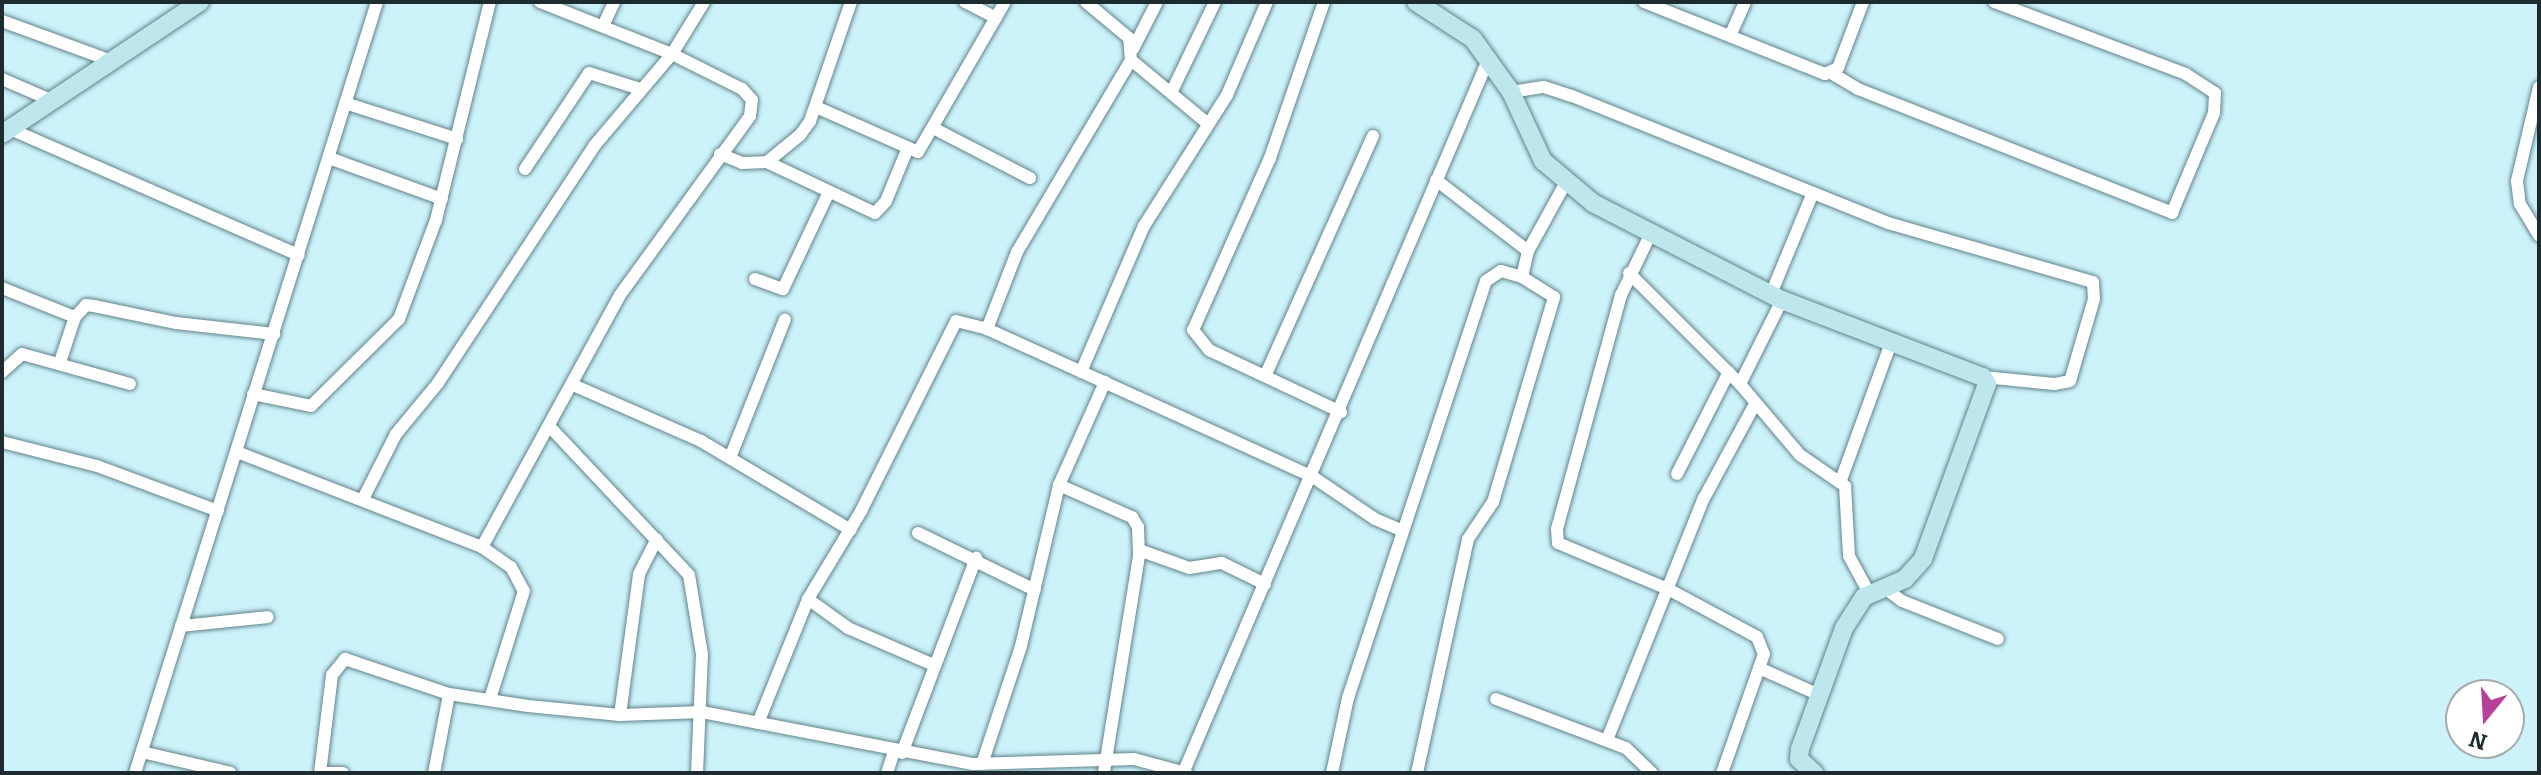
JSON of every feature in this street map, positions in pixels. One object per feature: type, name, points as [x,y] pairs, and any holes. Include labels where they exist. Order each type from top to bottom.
[{"type":"street","points":[[6,132],[200,2]]},
{"type":"street","points":[[135,773],[377,2]]},
{"type":"street","points":[[253,394],[311,406],[399,319],[442,199],[490,2]]},
{"type":"street","points":[[482,547],[620,295],[750,116],[752,100],[742,89],[672,54],[542,2]]},
{"type":"street","points":[[603,26],[614,2]]},
{"type":"street","points":[[363,499],[396,434],[424,404],[594,146],[672,54],[704,2]]},
{"type":"street","points":[[767,162],[800,135],[816,107],[851,2]]},
{"type":"street","points":[[965,2],[996,18]]},
{"type":"street","points":[[816,107],[907,150],[918,152],[935,129],[1005,2]]},
{"type":"street","points":[[1086,2],[1129,38],[1132,55],[1207,123]]},
{"type":"street","points":[[987,329],[1017,252],[1132,55],[1157,2]]},
{"type":"street","points":[[1171,93],[1215,2]]},
{"type":"street","points":[[1081,372],[1133,248],[1227,95],[1267,2]]},
{"type":"street","points":[[1324,2],[1270,158],[1193,330],[1209,350],[1266,374],[1341,412]]},
{"type":"street","points":[[1416,2],[1473,39],[1489,58],[1511,92],[1543,161],[1565,184],[1776,297],[1983,377],[2054,384],[2070,381],[2094,299],[2093,282],[1960,246],[1812,195],[1572,96],[1544,87],[1511,92]]},
{"type":"street","points":[[1644,2],[1833,74],[1858,89],[2172,213],[2214,113],[2215,93],[2186,74],[1994,2]]},
{"type":"street","points":[[1730,36],[1745,2]]},
{"type":"street","points":[[1833,74],[1863,2]]},
{"type":"street","points":[[2,21],[112,61]]},
{"type":"street","points":[[343,773],[321,773],[328,692],[339,661],[355,660],[449,694],[620,715],[702,712],[898,752],[982,764],[1105,766],[1134,759],[1185,772],[1341,412],[1489,58]]},
{"type":"street","points":[[525,169],[589,73],[640,89]]},
{"type":"street","points":[[2,79],[53,101]]},
{"type":"street","points":[[2539,87],[2517,181],[2520,204],[2539,236]]},
{"type":"street","points":[[345,103],[457,139]]},
{"type":"street","points":[[935,129],[1030,178]]},
{"type":"street","points":[[6,132],[299,255]]},
{"type":"street","points":[[1266,374],[1373,136]]},
{"type":"street","points":[[720,154],[742,163],[767,162],[828,194],[870,211],[881,210],[907,150]]},
{"type":"street","points":[[329,158],[442,199]]},
{"type":"street","points":[[1436,180],[1528,251]]},
{"type":"street","points":[[1522,277],[1528,251],[1565,184]]},
{"type":"street","points":[[755,279],[783,289],[828,194]]},
{"type":"street","points":[[1740,384],[1776,297],[1812,195]]},
{"type":"street","points":[[1652,231],[1629,273],[1557,529],[1558,543],[1668,589],[1757,637],[1764,654],[1722,773]]},
{"type":"street","points":[[1332,773],[1348,698],[1486,281],[1501,271],[1522,277],[1554,297],[1493,502],[1468,539],[1417,773]]},
{"type":"street","points":[[1629,273],[1729,372],[1800,455],[1841,480],[1848,495],[1849,556],[1878,591],[1998,639]]},
{"type":"street","points":[[2,288],[75,317]]},
{"type":"street","points":[[60,362],[75,317],[86,305],[176,323],[274,334]]},
{"type":"street","points":[[730,458],[785,319]]},
{"type":"street","points":[[758,723],[808,599],[851,530],[947,331],[956,321],[987,329],[1313,477],[1375,519],[1403,531]]},
{"type":"street","points":[[1841,480],[1892,340]]},
{"type":"street","points":[[2,372],[9,370],[18,353],[60,362],[130,384]]},
{"type":"street","points":[[1677,474],[1729,372]]},
{"type":"street","points":[[1814,773],[1799,759],[1817,694],[1844,628],[1878,591],[1905,579],[1933,540],[1985,396],[1983,377]]},
{"type":"street","points":[[982,764],[1035,590],[1059,485],[1105,382]]},
{"type":"street","points":[[573,385],[730,458],[851,530]]},
{"type":"street","points":[[1607,740],[1716,471],[1755,404]]},
{"type":"street","points":[[550,427],[657,539],[694,588],[702,712],[697,773]]},
{"type":"street","points":[[2,442],[97,466],[218,511]]},
{"type":"street","points":[[237,452],[482,547],[511,567],[524,591],[490,699]]},
{"type":"street","points":[[1059,485],[1132,517],[1139,550],[1105,766]]},
{"type":"street","points":[[918,533],[976,558],[1035,590]]},
{"type":"street","points":[[620,715],[639,574],[657,539]]},
{"type":"street","points":[[1139,550],[1189,568],[1222,563],[1265,584]]},
{"type":"street","points":[[887,773],[976,558]]},
{"type":"street","points":[[808,599],[848,628],[934,665]]},
{"type":"street","points":[[181,626],[268,617]]},
{"type":"street","points":[[1759,668],[1817,694]]},
{"type":"street","points":[[434,773],[449,694]]},
{"type":"street","points":[[1496,699],[1626,748],[1652,773]]},
{"type":"street","points":[[142,752],[231,773]]}]
